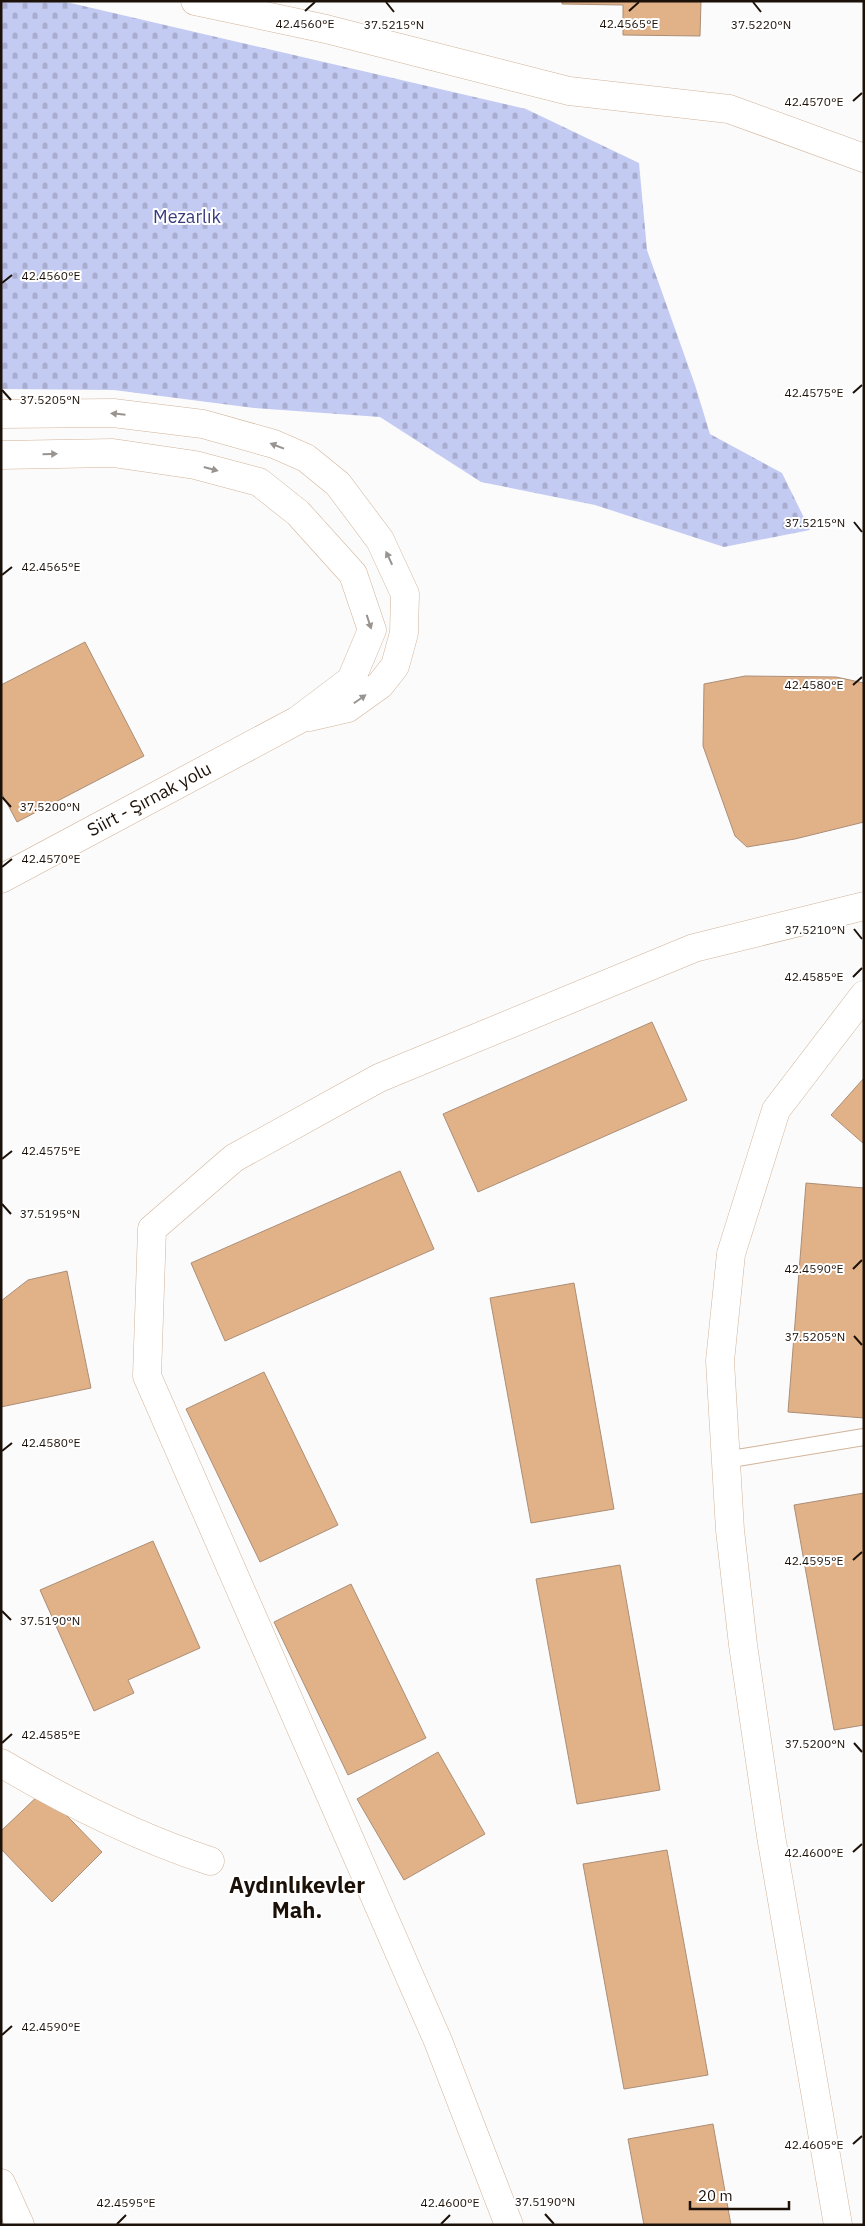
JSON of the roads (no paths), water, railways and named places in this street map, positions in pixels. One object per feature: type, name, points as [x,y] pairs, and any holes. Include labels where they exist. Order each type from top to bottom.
[{"type":"street","points":[[195,1],[326,30],[570,90],[729,109],[864,158]]},
{"type":"street","points":[[1,414],[113,413],[203,424],[274,444],[306,458],[338,484],[380,540],[406,594],[404,632],[395,666],[380,685],[348,708],[298,720]]},
{"type":"street","points":[[1,455],[113,453],[195,465],[259,482],[298,513],[353,574],[372,630],[351,680],[298,720]]},
{"type":"street","name":"Siirt - Şırnak yolu","points":[[1,879],[298,720]]},
{"type":"street","points":[[509,2225],[438,2041],[148,1376],[152,1229],[234,1158],[380,1078],[694,948],[864,906]]},
{"type":"street","points":[[838,2225],[771,1836],[736,1587],[725,1460],[720,1361],[731,1254],[776,1110],[864,994]]},
{"type":"street","points":[[1,1764],[37,1785],[166,1847],[210,1861]]},
{"type":"street","points":[[1,2183],[20,2225]]},
{"type":"lane","points":[[725,1460],[864,1437]]},
{"type":"district","name":"Aydınlıkevler Mah.","points":[[297,1896]]},
{"type":"park label","name":"Mezarlık","points":[[187,216]]}]
